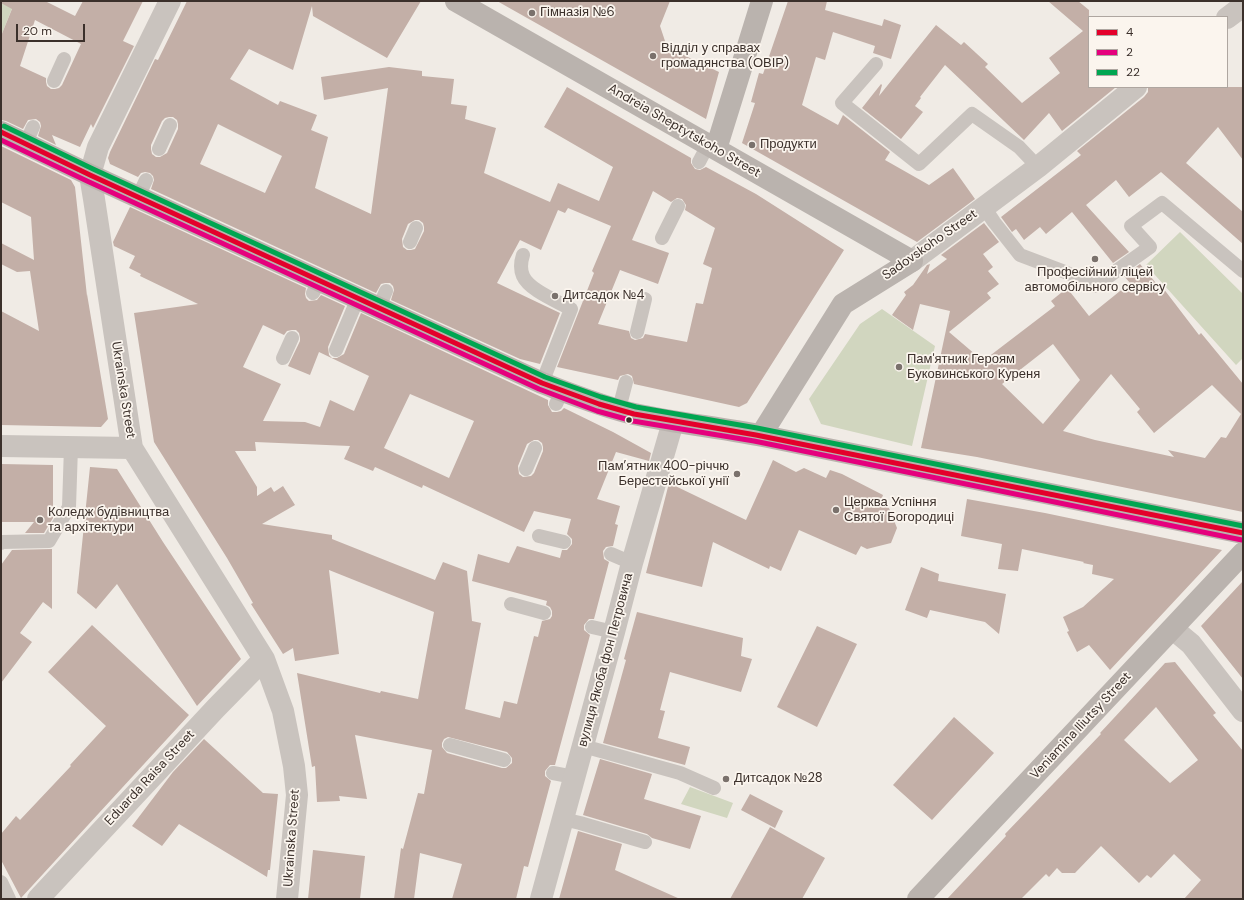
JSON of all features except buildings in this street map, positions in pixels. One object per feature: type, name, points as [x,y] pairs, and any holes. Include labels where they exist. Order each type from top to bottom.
[{"type":"street","name":"Ukrainska Street","points":[[170,1],[98,147],[90,175],[132,448],[264,659],[283,711],[294,766],[297,795],[287,899]]},
{"type":"street","name":"Andreia Sheptytskoho Street","points":[[456,1],[708,152],[912,261]]},
{"type":"street","points":[[708,152],[762,1]]},
{"type":"street","points":[[1228,17],[1243,6]]},
{"type":"street","name":"Sadovskoho Street","points":[[761,435],[843,304],[912,261],[1038,167],[1135,88]]},
{"type":"street","points":[[1,132],[29,135],[90,175],[142,188],[316,287],[358,298],[382,299],[542,383],[559,397],[619,409],[632,414],[673,422],[761,435],[901,465],[1243,533]]},
{"type":"street","name":"вулиця Якоба фон Петровича","points":[[540,899],[632,562],[673,422]]},
{"type":"street","points":[[1,446],[132,448]]},
{"type":"street","name":"Veniamina Iliutsy Street","points":[[918,899],[1243,552]]},
{"type":"street","points":[[1172,629],[1191,644],[1243,710]]},
{"type":"street","name":"Eduarda Raisa Street","points":[[38,899],[216,708],[264,659]]},
{"type":"lane","points":[[54,81],[64,59]]},
{"type":"lane","points":[[876,64],[842,103],[918,164],[972,114],[1019,147],[1038,167]]},
{"type":"lane","points":[[159,149],[170,125]]},
{"type":"lane","points":[[984,207],[1020,255],[1065,272],[1095,286],[1150,247],[1131,226],[1162,203],[1243,271]]},
{"type":"lane","points":[[662,238],[678,206]]},
{"type":"lane","points":[[410,242],[416,228]]},
{"type":"lane","points":[[523,254],[521,264],[522,275],[528,285],[571,309],[542,383]]},
{"type":"lane","points":[[336,350],[358,298]]},
{"type":"lane","points":[[637,332],[645,300]]},
{"type":"lane","points":[[283,358],[292,338]]},
{"type":"lane","points":[[619,409],[626,382]]},
{"type":"lane","points":[[1,543],[49,541],[69,507],[71,447]]},
{"type":"lane","points":[[526,469],[535,448]]},
{"type":"lane","points":[[540,536],[564,542]]},
{"type":"lane","points":[[611,554],[632,562]]},
{"type":"lane","points":[[510,604],[544,613]]},
{"type":"lane","points":[[592,627],[614,632]]},
{"type":"lane","points":[[450,745],[504,760]]},
{"type":"lane","points":[[583,746],[680,773],[714,788]]},
{"type":"lane","points":[[553,773],[574,777]]},
{"type":"lane","points":[[562,820],[580,823],[645,842]]},
{"type":"lane","points":[[1,882],[9,899]]},
{"type":"green space","points":[[1,1],[15,1],[1,36]]},
{"type":"green space","points":[[1180,232],[1243,294],[1243,358],[1236,365],[1146,265]]},
{"type":"green space","points":[[882,309],[935,346],[912,446],[821,424],[809,399],[860,324]]},
{"type":"green space","points":[[690,787],[733,803],[727,818],[681,804]]},
{"type":"transit line","name":"22","points":[[4,126],[93,169],[545,377],[601,397],[636,407],[757,428],[1243,526]]},
{"type":"transit line","name":"4","points":[[1,132],[90,175],[542,383],[599,404],[634,414],[756,435],[1243,533]]},
{"type":"transit line","name":"2","points":[[1,140],[539,389],[597,411],[633,421],[754,441],[1242,540]]},
{"type":"place","name":"Гімназія №6","points":[[532,13]]},
{"type":"place","name":"Відділ у справах громадянства (ОВІР)","points":[[653,56]]},
{"type":"place","name":"Продукти","points":[[752,145]]},
{"type":"place","name":"Професійний ліцей автомобільного сервісу","points":[[1095,259]]},
{"type":"place","name":"Дитсадок №4","points":[[555,296]]},
{"type":"place","name":"Пам'ятник Героям Буковинського Куреня","points":[[899,367]]},
{"type":"place","name":"Пам’ятник 400-річчю Берестейської унії","points":[[737,474]]},
{"type":"place","name":"Церква Успіння Святої Богородиці","points":[[836,510]]},
{"type":"place","name":"Коледж будівництва та архітектури","points":[[40,520]]},
{"type":"place","name":"Дитсадок №28","points":[[726,779]]}]
